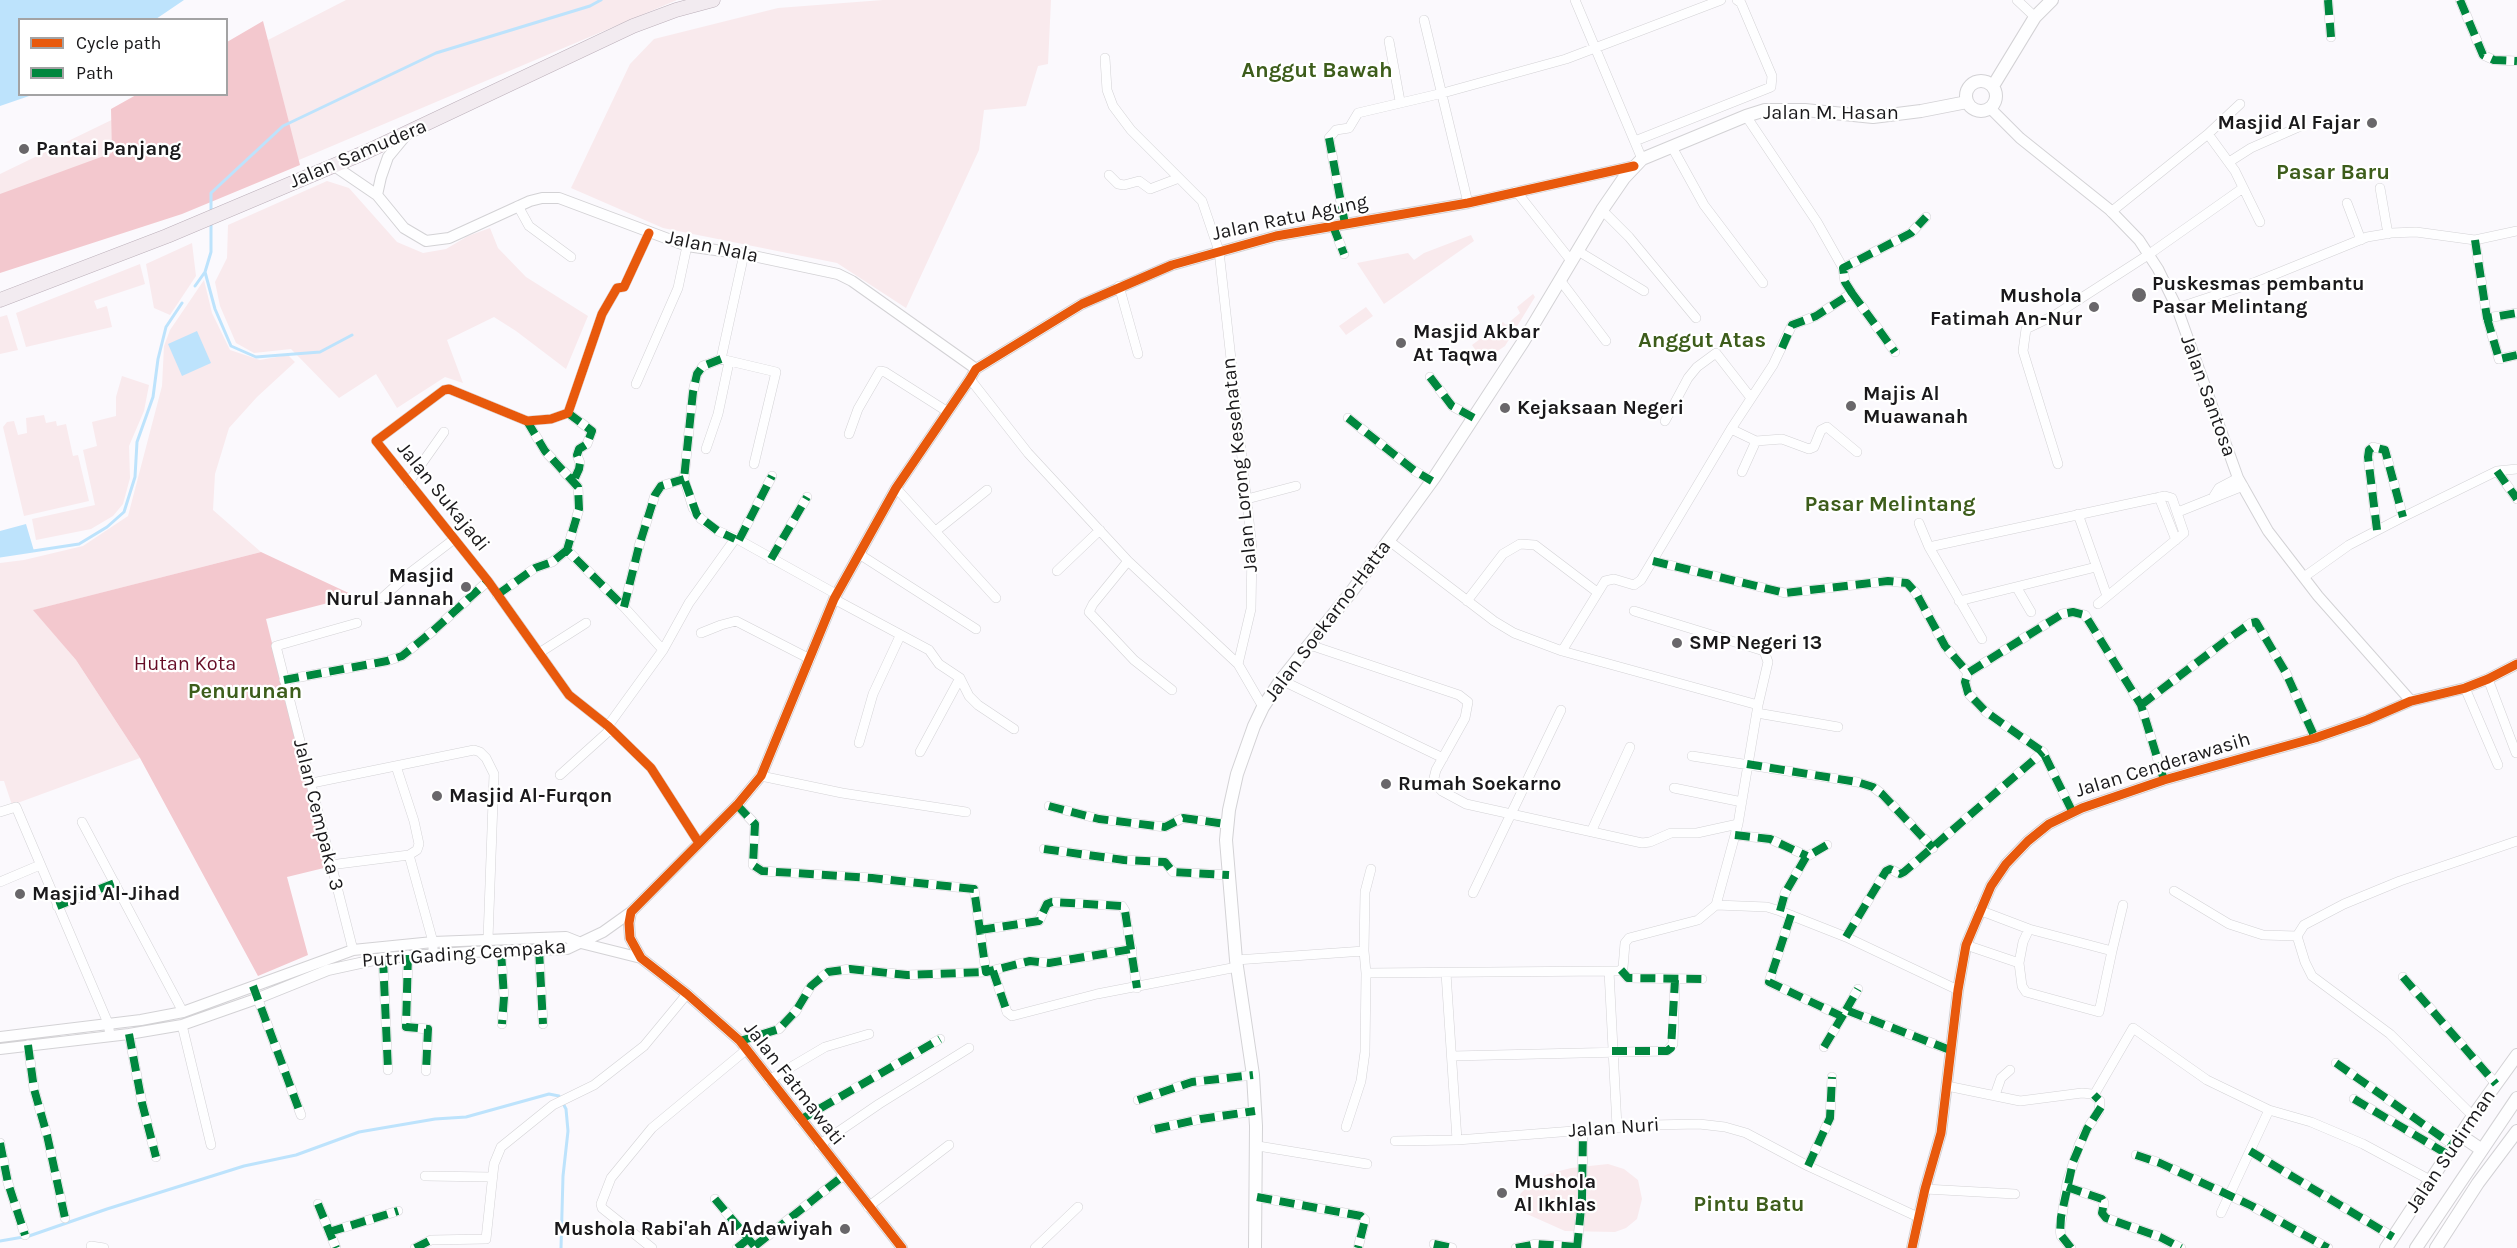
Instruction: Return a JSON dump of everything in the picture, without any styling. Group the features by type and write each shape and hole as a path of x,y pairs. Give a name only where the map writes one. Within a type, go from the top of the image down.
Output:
{"main road":[{"name":"Jalan Samudera","path":"0,300 190,226 407,134 607,38 676,10 713,0"},
{"path":"1993,86 1980,80 1973,83 1968,88 1968,102 1977,110 1990,108 1996,98 1993,86 2035,17 2052,0"},
{"name":"Jalan M. Hasan","path":"1638,162 1765,110 1784,109 1873,117 1968,102"},
{"name":"Jalan Soekarno-Hatta","path":"1255,1248 1258,1146 1253,1075 1237,963 1226,824 1238,774 1254,726 1263,707 1281,680 1310,645 1432,481 1474,418 1602,210 1638,162"},
{"name":"Jalan Sudirman","path":"2386,1248 2453,1144 2517,1055"},
{"name":"Jalan Sudirman","path":"2416,1248 2517,1098"},
{"name":"Jalan Sudirman","path":"2436,1248 2478,1183 2517,1131"},
{"path":"2453,1144 2482,1149"}],"street":[{"path":"1575,0 1635,141 1638,162"},
{"path":"1345,224 1329,135 1336,130 1349,128 1358,113 1400,101 1443,93 1596,49 1680,14 1721,0"},
{"path":"1635,141 1771,87 1772,76 1741,3 1737,0"},
{"path":"2017,0 2035,17"},
{"path":"2328,0 2331,37"},
{"path":"2460,0 2483,55 2494,60 2517,61"},
{"path":"1424,20 1468,203"},
{"path":"1389,41 1400,101"},
{"name":"Jalan Lorong Kesehatan","path":"1105,58 1107,90 1113,106 1131,130 1202,201 1219,250 1252,548 1251,609 1238,664"},
{"path":"2112,212 2208,134 2240,104"},
{"name":"Jalan Santosa","path":"1990,108 2020,138 2112,212 2139,240 2158,269 2177,308 2240,482 2268,531 2350,633 2397,682 2411,701"},
{"path":"1746,116 1808,208 1844,268 1845,282 1895,352"},
{"path":"2229,162 2252,148 2301,126"},
{"path":"377,195 388,158 407,134"},
{"path":"2208,134 2229,162 2260,222"},
{"path":"1672,147 1704,205 1763,283"},
{"name":"Jalan Ratu Agung","path":"973,374 1059,317 1119,286 1219,250 1276,236 1468,203 1638,162"},
{"name":"Jalan Nala","path":"333,165 377,195 404,228 420,239 432,242 449,238 542,198 559,198 576,202 649,233 687,246 744,254 825,270 845,277 973,374"},
{"path":"1108,176 1118,184 1139,181 1150,189 1179,178"},
{"path":"2058,464 2023,351 2026,329 2055,315 2148,255 2243,188"},
{"path":"2380,188 2388,234"},
{"path":"1516,192 1575,256 1644,291"},
{"path":"2347,203 2361,240"},
{"path":"518,207 529,226 571,257"},
{"path":"1602,210 1629,237 1696,318"},
{"path":"1844,268 1911,233 1926,217"},
{"path":"1333,226 1344,254"},
{"path":"2177,308 2256,282 2361,240 2388,234 2416,232 2475,240 2517,231"},
{"path":"568,413 603,314 617,288 624,287 649,233"},
{"path":"2475,240 2487,318 2499,359 2517,355"},
{"path":"636,384 678,288 687,246"},
{"path":"706,449 718,414 744,254"},
{"path":"1560,280 1606,341"},
{"path":"1119,286 1137,354"},
{"path":"1562,651 1597,592 1608,579 1636,585 1653,561 1731,429 1773,365 1792,325 1816,316 1852,293"},
{"path":"2487,318 2517,314"},
{"path":"1665,421 1688,378 1697,367 1716,353 1750,398"},
{"path":"754,464 776,372 725,361 704,366 697,374 693,392 684,479 697,515 707,524 737,539 900,636 929,650 939,664 960,678 969,696 978,705 1014,729"},
{"path":"849,434 858,410 880,372 885,372 948,412"},
{"path":"973,374 1028,453 1128,561 1238,664 1263,707"},
{"name":"Putri Gading Cempaka","path":"0,1037 183,1012 352,950 567,949 608,928 631,912 737,805 761,776 835,596 896,488 973,374"},
{"path":"1430,377 1452,406 1474,418"},
{"name":"Jalan Sukajadi","path":"527,421 454,389 444,390 376,441 488,581 569,696 609,728 651,768 699,843"},
{"path":"497,595 535,568 552,562 567,550 579,509 580,493 574,480 545,452 527,421 551,419 568,413"},
{"path":"568,413 592,431 586,444 579,449 577,455 580,463 574,480"},
{"path":"1348,418 1415,471 1432,481"},
{"path":"1731,429 1756,441 1788,440 1809,449 1814,447 1821,430 1827,428 1857,453"},
{"path":"408,483 444,432"},
{"path":"1742,472 1756,441"},
{"path":"2377,530 2368,457 2369,450 2373,447 2385,450 2403,517"},
{"path":"2304,577 2349,545 2377,530 2497,471 2517,469"},
{"path":"2497,471 2517,499"},
{"path":"560,774 609,728 663,650 689,603 737,539 772,476"},
{"path":"624,608 639,546 655,495 661,486 684,479"},
{"path":"2178,512 2214,496 2219,488 2240,482"},
{"path":"1247,499 1296,486"},
{"path":"896,488 937,530 996,598"},
{"path":"937,530 987,490"},
{"path":"771,559 807,497"},
{"path":"2159,497 2176,540"},
{"path":"1929,547 2159,497 2172,498 2185,530 2098,604"},
{"path":"2078,514 2107,596"},
{"path":"1919,523 1929,547 1982,639"},
{"path":"1057,571 1100,530"},
{"path":"382,598 453,540"},
{"path":"1388,540 1494,621 1515,633 1562,651 1758,709 1838,727"},
{"path":"1467,601 1503,554 1520,543 1535,545 1597,592"},
{"path":"567,550 663,650"},
{"path":"859,554 976,629"},
{"path":"1128,561 1089,612 1119,646 1172,690"},
{"path":"1653,561 1785,593 1873,582 1896,581 1911,585 1966,678 1968,693 1991,716 2043,752 2077,809"},
{"path":"1959,601 2096,567"},
{"path":"284,680 387,661 402,656 488,581"},
{"path":"2017,588 2031,612"},
{"path":"1634,611 1764,651 1768,662 1747,764 1738,824 1716,905 1698,920 1629,938 1625,943 1621,970 1628,978 1701,979"},
{"path":"1966,678 2062,614 2073,612 2085,615 2141,705 2164,780"},
{"path":"701,633 736,621 810,659"},
{"path":"2141,705 2228,639 2256,622 2286,673 2315,738"},
{"name":"Jalan Cempaka 3","path":"352,950 277,644 357,623"},
{"path":"538,653 586,623"},
{"path":"859,743 873,694 900,636"},
{"path":"1310,645 1464,698 1469,705 1467,712 1434,778 1442,791 1466,804 1632,842 1650,842 1671,833 1697,832 1738,824"},
{"name":"Jalan Cenderawasih","path":"1912,1248 1925,1189 1941,1133 1950,1050 1966,945 1979,910 2006,864 2049,824 2077,809 2164,780 2315,738 2367,720 2411,701 2465,688 2517,664"},
{"path":"920,752 960,678"},
{"path":"2488,679 2516,753"},
{"path":"1281,680 1443,758"},
{"path":"2465,688 2498,765"},
{"path":"1473,893 1561,710"},
{"path":"1591,832 1630,747"},
{"path":"312,783 474,750 480,752 486,758 494,774 488,939"},
{"path":"1846,937 1888,869 1901,874 2043,752"},
{"path":"1692,756 1857,782 1873,787 1933,848"},
{"path":"330,864 409,855 417,850 419,844 414,821 396,766"},
{"path":"761,776 842,793 966,812"},
{"path":"1674,788 1742,802"},
{"path":"737,805 755,824 753,865 758,869 974,889 989,971 1006,1012 1012,1016 1097,994 1137,988 1237,963 1364,951"},
{"path":"1050,806 1099,819 1165,827 1183,818 1226,824"},
{"path":"0,812 16,807 108,1023 110,1035"},
{"path":"82,822 183,1012"},
{"path":"1735,835 1770,839 1807,856"},
{"path":"2473,1116 2390,1034 2312,976 2297,936 2304,925 2352,901 2400,881 2517,841"},
{"path":"1780,910 1788,886 1807,856 1827,845"},
{"path":"1044,849 1125,860 1166,862 1173,872 1229,875"},
{"path":"409,855 433,948"},
{"path":"0,882 40,865"},
{"path":"1346,1127 1361,1081 1365,1052 1365,892 1371,869"},
{"path":"57,906 115,883"},
{"path":"2174,891 2229,924 2263,935 2297,936"},
{"path":"981,930 1039,921 1047,904 1052,902 1120,905 1125,911 1137,988"},
{"path":"1716,905 1767,907 1780,910 1846,937 1958,990"},
{"path":"2029,929 2023,942 2019,963 2025,991 2099,1012 2123,905"},
{"path":"1979,910 2029,929 2112,951"},
{"path":"631,912 628,923 630,938 641,958"},
{"path":"1791,915 1768,981 1775,987 1950,1050"},
{"name":"Putri Gading Cempaka","path":"0,1049 129,1034 182,1025 328,970 488,939 566,937 641,958"},
{"path":"1966,945 2019,963"},
{"path":"539,949 543,1024"},
{"path":"652,1248 602,1208 601,1203 606,1188 620,1166 652,1128 743,1046 779,1029 796,1011 811,986 828,972 850,969 907,975 989,971 1030,961 1049,963 1132,949"},
{"path":"501,951 504,997 502,1024"},
{"path":"408,955 406,1027 428,1029 426,1071"},
{"path":"382,958 388,1070"},
{"name":"Jalan Fatmawati","path":"641,958 687,994 743,1046 843,1176 902,1248"},
{"path":"1366,973 1621,970"},
{"path":"1609,971 1617,1127"},
{"path":"1446,973 1452,1056 1452,1094 1457,1140"},
{"path":"2403,977 2496,1084"},
{"path":"1452,1056 1666,1051 1671,1048 1675,980"},
{"path":"253,986 301,1115"},
{"path":"1824,1047 1858,989"},
{"path":"415,1248 432,1244 484,1243 492,1177 496,1156 501,1147 553,1105 607,1077 644,1046 687,994"},
{"path":"182,1025 211,1144"},
{"path":"2094,1095 2133,1028 2207,1080 2269,1110 2311,1122 2363,1144 2430,1179"},
{"path":"129,1034 142,1103 156,1157"},
{"path":"769,1080 825,1047 869,1034"},
{"path":"800,1120 940,1040"},
{"path":"28,1045 34,1089 47,1135 65,1218"},
{"path":"819,1145 879,1104 969,1048"},
{"path":"2336,1063 2453,1144"},
{"path":"1995,1095 2001,1078 2010,1070"},
{"path":"1138,1100 1192,1082 1253,1075"},
{"path":"1808,1166 1830,1118 1832,1077"},
{"path":"1947,1086 2020,1101 2082,1093 2094,1095 2100,1101 2101,1107 2079,1145 2067,1187 2060,1232 2071,1248"},
{"path":"2354,1099 2453,1144"},
{"path":"2221,1213 2269,1110"},
{"path":"1155,1130 1201,1119 1255,1112"},
{"name":"Jalan Nuri","path":"1395,1141 1457,1140 1617,1127 1699,1124 1725,1127 1746,1133 1808,1166 1918,1217"},
{"path":"1516,1248 1537,1244 1577,1247 1582,1199 1583,1131"},
{"path":"0,1143 8,1183 24,1235"},
{"path":"868,1207 949,1145"},
{"path":"1258,1146 1367,1164"},
{"path":"2250,1151 2393,1237"},
{"path":"2136,1155 2160,1163 2230,1196 2328,1248"},
{"path":"425,1176 492,1177"},
{"path":"737,1248 753,1245 843,1176"},
{"path":"2067,1187 2102,1199 2104,1203 2102,1212 2106,1218 2160,1237 2181,1248"},
{"path":"1925,1189 2014,1194"},
{"path":"1257,1197 1361,1216 1365,1220 1359,1248"},
{"path":"715,1199 753,1245"},
{"path":"318,1204 336,1248"},
{"path":"1035,1248 1078,1207"},
{"path":"329,1232 398,1211"},
{"path":"1434,1244 1452,1248"},
{"path":"91,1246 104,1248"}],"shaded area":[{"path":"346,0 677,0 143,226 0,270 0,174 126,113 215,96 228,96 228,60"},
{"path":"883,0 1051,0 1048,64 1038,66 1026,106 984,110 979,150 906,308 837,263 663,228 571,188 630,64 654,39 778,8"},
{"path":"327,181 349,188 397,242 423,253 446,249 468,236 490,228 498,248 526,277 588,316 566,369 494,317 447,340 463,383 445,377 397,408 376,374 339,398 291,349 254,353 236,343 220,306 215,282 227,258 228,225"},
{"path":"1471,235 1474,241 1384,304 1357,263 1408,253 1414,260 1424,253"},
{"path":"192,243 196,276 170,315 154,308 146,264"},
{"path":"140,264 145,284 94,301 97,309 107,306 112,327 26,347 16,313"},
{"path":"204,280 212,313 230,350 260,360 288,355 295,362 257,397 229,428 215,474 213,510 261,552 34,610 76,660 140,758 12,805 4,781 0,781 0,563 24,560 83,546 128,516 162,386 164,346 170,330"},
{"path":"1533,294 1535,297 1505,346 1483,361 1472,345 1503,322 1506,325 1520,313 1517,307"},
{"path":"1366,307 1373,316 1346,335 1339,326"},
{"path":"7,315 18,350 0,354 0,317"},
{"path":"122,376 149,385 144,411 129,446 130,478 123,504 113,516 91,529 36,540 32,519 95,505 83,450 97,446 92,422 116,416 116,397"},
{"path":"44,415 46,423 56,421 57,426 66,424 73,456 78,455 89,501 24,516 3,427 7,422 14,421 18,435 27,433 26,418"},
{"path":"1608,1164 1624,1169 1638,1180 1642,1199 1637,1219 1626,1228 1615,1232 1565,1231 1518,1210 1516,1203 1521,1193 1534,1181 1548,1174 1571,1168"}],"green space":[{"path":"263,21 300,165 182,214 0,273 0,194 112,153 111,109 134,96 228,96 228,41"},
{"name":"Hutan Kota","path":"261,552 355,596 266,619 328,867 287,877 308,955 258,976 140,758 76,660 33,610"}],"water":[{"path":"0,0 184,0 157,18 18,18 18,96 29,96 0,106"},
{"path":"197,331 211,363 182,376 168,344"},
{"path":"26,524 34,551 0,556 0,531"}],"waterway":[{"path":"211,214 211,193 283,126 436,53 590,6 601,0"},
{"path":"195,286 205,272 211,252 211,221"},
{"path":"205,272 215,309 231,346 256,357 320,352 352,335"},
{"path":"0,556 79,544 107,527 124,512 135,477 137,442 153,397 158,359 166,327 182,303"},
{"path":"0,1241 29,1236 244,1166 296,1155 359,1132 435,1119 466,1117 549,1094 559,1096 566,1109 568,1131 563,1176 561,1248"}],"marked path":[{"path":"2328,0 2331,37"},
{"path":"2460,0 2483,55 2494,60 2517,61"},
{"path":"1329,138 1345,224"},
{"path":"1782,348 1792,325 1816,316 1852,293 1845,282 1843,268 1911,233 1926,217"},
{"path":"1333,226 1344,254"},
{"path":"2475,240 2487,318 2517,313"},
{"path":"1852,293 1895,352"},
{"path":"2487,318 2499,359 2517,355"},
{"path":"721,359 703,366 697,374 684,479 697,515 718,531 735,539"},
{"path":"1430,377 1452,406 1474,418"},
{"path":"568,413 592,431 587,444 579,449 577,455 580,463 574,480"},
{"path":"1348,418 1415,471 1432,481"},
{"path":"527,421 545,451 578,487 579,509 567,550 624,607"},
{"path":"2377,530 2368,457 2369,450 2373,447 2385,450 2403,517"},
{"path":"2497,471 2517,499"},
{"path":"739,540 772,476"},
{"path":"624,607 639,546 655,495 661,486 684,479"},
{"path":"771,559 807,497"},
{"path":"497,595 535,568 552,562 567,550"},
{"path":"1653,561 1785,593 1888,581 1907,583 1916,593 1945,646 1968,673"},
{"path":"284,680 387,661 402,656 488,581"},
{"path":"2072,811 2043,752 1986,712 1968,693 1965,682 1968,673 2062,614 2073,612 2085,615 2141,705 2164,780"},
{"path":"2141,705 2228,639 2256,622 2286,673 2315,738"},
{"path":"1846,937 1886,871 1890,869 1900,874 1904,872 2043,752"},
{"path":"1747,764 1857,782 1873,787 1933,848"},
{"path":"737,805 755,824 753,865 762,871 872,878 974,889 986,972 1030,961 1049,963 1132,949"},
{"path":"1049,806 1099,819 1165,827 1183,818 1226,824"},
{"path":"1735,835 1770,839 1807,856"},
{"path":"1780,911 1785,893 1806,857 1827,845"},
{"path":"1044,849 1124,860 1165,862 1173,872 1229,875"},
{"path":"57,906 115,883"},
{"path":"980,930 1039,921 1047,904 1052,902 1122,906 1125,911 1137,988"},
{"path":"1791,915 1769,982 1841,1016"},
{"path":"539,949 543,1024"},
{"path":"501,951 504,997 502,1024"},
{"path":"408,955 406,1027 428,1029 426,1071"},
{"path":"383,958 388,1070"},
{"path":"740,1041 779,1029 796,1011 811,986 828,972 850,969 907,975 986,972"},
{"path":"1621,970 1628,978 1702,979"},
{"path":"993,971 1007,1012"},
{"path":"2403,977 2496,1084"},
{"path":"1612,1051 1667,1051 1671,1048 1675,980"},
{"path":"253,986 301,1115"},
{"path":"1846,1010 1858,989"},
{"path":"1824,1047 1846,1010 1950,1050"},
{"path":"129,1034 142,1103 156,1157"},
{"path":"800,1120 940,1039"},
{"path":"28,1045 34,1089 47,1135 65,1218"},
{"path":"2336,1063 2453,1145"},
{"path":"1138,1100 1192,1082 1253,1075"},
{"path":"1808,1166 1830,1118 1832,1077"},
{"path":"2071,1248 2060,1234 2061,1217 2073,1162 2087,1129 2101,1107 2100,1101 2094,1095"},
{"path":"2354,1099 2447,1154"},
{"path":"1155,1129 1255,1111"},
{"path":"1577,1248 1582,1199 1583,1131"},
{"path":"0,1143 8,1183 25,1235"},
{"path":"2250,1151 2393,1237"},
{"path":"2136,1155 2160,1163 2252,1206 2328,1248"},
{"path":"755,1246 843,1176"},
{"path":"2067,1187 2102,1199 2104,1203 2102,1213 2106,1218 2160,1237 2181,1248"},
{"path":"1257,1197 1361,1216 1365,1220 1358,1248"},
{"path":"715,1199 756,1248"},
{"path":"318,1204 336,1248"},
{"path":"329,1232 398,1211"},
{"path":"737,1248 748,1239"},
{"path":"415,1248 431,1240"},
{"path":"1434,1244 1452,1248"},
{"path":"1516,1248 1537,1244 1577,1247"}],"cycle path":[{"path":"902,1248 740,1041 687,994 641,958 630,938 629,923 631,912 737,805 761,776 834,599 896,488 976,369 1082,304 1172,265 1276,236 1468,203 1634,166"},
{"path":"649,233 624,287 617,288 602,314 568,413 551,419 527,421 449,389 444,390 376,441 488,581 569,695 608,726 651,768 699,843"},
{"path":"1912,1248 1925,1189 1941,1133 1958,990 1966,945 1991,886 2006,864 2028,841 2049,824 2082,808 2164,780 2315,738 2367,720 2411,701 2465,688 2517,664"}],"place":[{"name":"Masjid Al Fajar","path":"2372,123"},
{"name":"Pantai Panjang","path":"24,149"},
{"name":"Puskesmas pembantu Pasar Melintang","path":"2139,295"},
{"name":"Mushola Fatimah An-Nur","path":"2094,307"},
{"name":"Masjid Akbar At Taqwa","path":"1401,343"},
{"name":"Majis Al Muawanah","path":"1851,406"},
{"name":"Kejaksaan Negeri","path":"1505,408"},
{"name":"Masjid Nurul Jannah","path":"466,587"},
{"name":"SMP Negeri 13","path":"1677,643"},
{"name":"Rumah Soekarno","path":"1386,784"},
{"name":"Masjid Al-Furqon","path":"437,796"},
{"name":"Masjid Al-Jihad","path":"20,894"},
{"name":"Mushola Al Ikhlas","path":"1502,1193"},
{"name":"Mushola Rabi'ah Al Adawiyah","path":"845,1229"}],"district":[{"name":"Anggut Bawah","path":"1317,71"},
{"name":"Pasar Baru","path":"2333,173"},
{"name":"Anggut Atas","path":"1702,341"},
{"name":"Pasar Melintang","path":"1890,505"},
{"name":"Penurunan","path":"245,692"},
{"name":"Pintu Batu","path":"1749,1205"}]}
